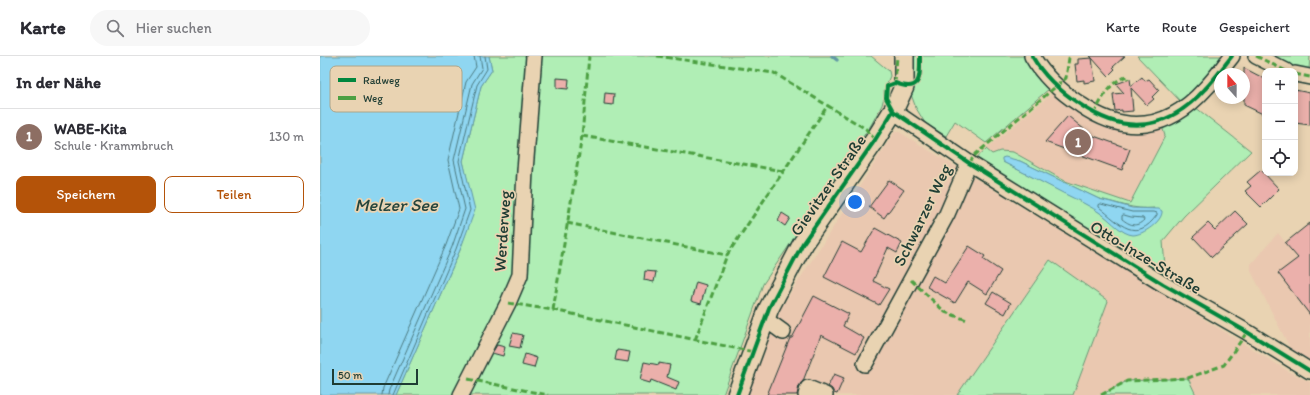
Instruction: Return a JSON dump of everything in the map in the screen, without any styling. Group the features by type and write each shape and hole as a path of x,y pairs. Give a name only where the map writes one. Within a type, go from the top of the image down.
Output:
{"main road":[{"name":"Gievitzer Straße","path":"737,395 769,308 803,243 876,140 893,111 904,87 904,56"}],"street":[{"name":"Werderweg","path":"461,395 508,303 520,275 525,171 534,56"},
{"path":"1032,56 1044,75 1055,86 1094,114 1124,124 1137,125 1160,121 1180,112 1205,90 1232,56"},
{"path":"1256,56 1280,68"},
{"path":"1298,75 1310,77"},
{"name":"Schwarzer Weg","path":"865,364 947,214 969,163 893,111"},
{"name":"Otto-Inze-Straße","path":"969,163 1163,284 1247,332 1310,371"},
{"path":"765,320 783,332"},
{"path":"806,395 808,388 825,395"}],"shaded area":[{"path":"1054,92 1068,102 1162,126 1165,136 1130,203 1065,181 1013,152 1000,151 992,154 986,149"},
{"path":"896,130 1288,371 1310,382 1310,395 748,395 781,308"},
{"path":"1278,233 1310,275 1310,364 1293,354 1251,271 1251,264"}],"green space":[{"path":"489,56 871,56 889,71 890,76 884,90 882,105 871,125 763,284 723,395 396,395 460,250 474,210 463,161 481,86 492,70"},
{"path":"910,56 918,56 918,77 910,85"},
{"path":"922,56 1026,56 1050,88 986,143 955,121 946,136 925,123 916,108 909,89 918,84 922,76"},
{"path":"1137,56 1225,56 1201,86 1182,103"},
{"path":"1267,56 1310,56 1309,71 1288,66"},
{"path":"1195,107 1251,151 1184,216 1163,241 1166,281 973,161 986,149 992,154 1000,151 1013,152 1065,181 1130,203 1165,136 1162,126","holes":["1020,161 1099,199 1132,207 1154,208 1125,232 1094,208 1003,162"]},
{"path":"1050,260 1108,301 1073,395 957,395"},
{"path":"1188,378 1196,395 1101,395 1127,381"}],"water":[{"name":"Melzer See","path":"320,56 489,56 492,70 481,86 463,161 475,210 460,250 396,395 320,395"},
{"path":"1005,157 1020,161 1099,199 1132,208 1159,209 1162,211 1161,215 1152,227 1142,233 1133,235 1129,234 1121,230 1089,206 1003,162 1002,158"}],"building":[{"path":"1090,56 1125,56 1113,67 1115,69 1108,76"},
{"path":"1092,58 1095,81 1084,83 1084,80 1077,81 1075,64 1078,64 1078,59"},
{"path":"1250,71 1262,77 1262,114 1244,105 1250,104"},
{"path":"1142,77 1145,81 1149,79 1159,90 1152,97 1154,99 1147,105 1131,88 1133,111 1115,111 1113,94 1124,93 1116,84 1130,79 1131,86"},
{"path":"557,78 569,79 568,89 557,88"},
{"path":"1298,91 1310,93 1310,125 1298,123"},
{"path":"605,93 614,94 613,105 604,104"},
{"path":"1068,116 1091,135 1130,149 1122,170 1045,142"},
{"path":"1261,170 1262,176 1267,176 1279,189 1261,207 1245,191 1251,186 1247,182"},
{"path":"889,180 904,190 884,218 869,207"},
{"path":"1235,211 1248,224 1212,257 1193,237 1208,223 1215,230"},
{"path":"782,213 790,218 785,226 778,221"},
{"path":"1310,223 1310,315 1278,273 1298,258 1285,243"},
{"path":"875,228 902,243 897,253 888,248 873,281 889,289 879,305 824,277 842,242 861,252"},
{"path":"969,246 985,256 983,259 1001,271 987,294 968,282 955,303 927,287 933,276 945,283"},
{"path":"645,271 656,272 654,282 644,280"},
{"path":"696,282 706,285 701,304 691,301"},
{"path":"993,292 1011,303 1005,314 986,303"},
{"path":"814,296 849,314 843,326 864,338 856,353 821,335 803,381 799,386 797,395 767,395 790,338 792,338"},
{"path":"513,333 523,335 520,348 509,346"},
{"path":"497,345 505,347 503,356 492,353"},
{"path":"617,350 630,352 628,362 615,360"},
{"path":"525,354 537,358 534,368 522,365"},
{"path":"644,362 659,365 659,363 670,365 667,377 679,382 676,390 651,380 650,383 640,380"},
{"path":"834,374 844,378 837,394 834,393 828,386"}],"waterway":[{"path":"832,56 837,60"}],"marked path":[{"path":"553,310 582,136 589,56"},
{"path":"657,56 774,73 866,129 875,140"},
{"path":"895,83 897,56"},
{"path":"969,163 976,154 1066,78 1069,58 1071,56"},
{"path":"1256,56 1280,68"},
{"path":"1298,75 1310,77"},
{"path":"1094,114 1103,97 1115,82 1127,76 1128,80"},
{"path":"695,340 727,255 828,105"},
{"path":"582,136 783,171"},
{"path":"567,223 727,255"},
{"path":"911,280 945,312 967,320"},
{"path":"508,303 553,310 754,352"},
{"path":"1101,395 1127,381 1188,378 1224,365 1247,332"},
{"path":"468,379 548,395"}],"cycle path":[{"path":"893,111 886,98 887,86 895,83 904,86 915,84 918,81 919,76 920,56"},
{"path":"1032,56 1042,71 1060,89 1081,105 1098,115 1114,121 1130,124 1146,124 1161,120 1176,113 1191,103 1205,89 1232,56"},
{"path":"893,111 969,163 1163,284 1247,332 1310,371"},
{"path":"737,395 769,308 803,243 875,140 893,111"}],"place":[{"name":"WABE-Kita","path":"1078,142"}]}
